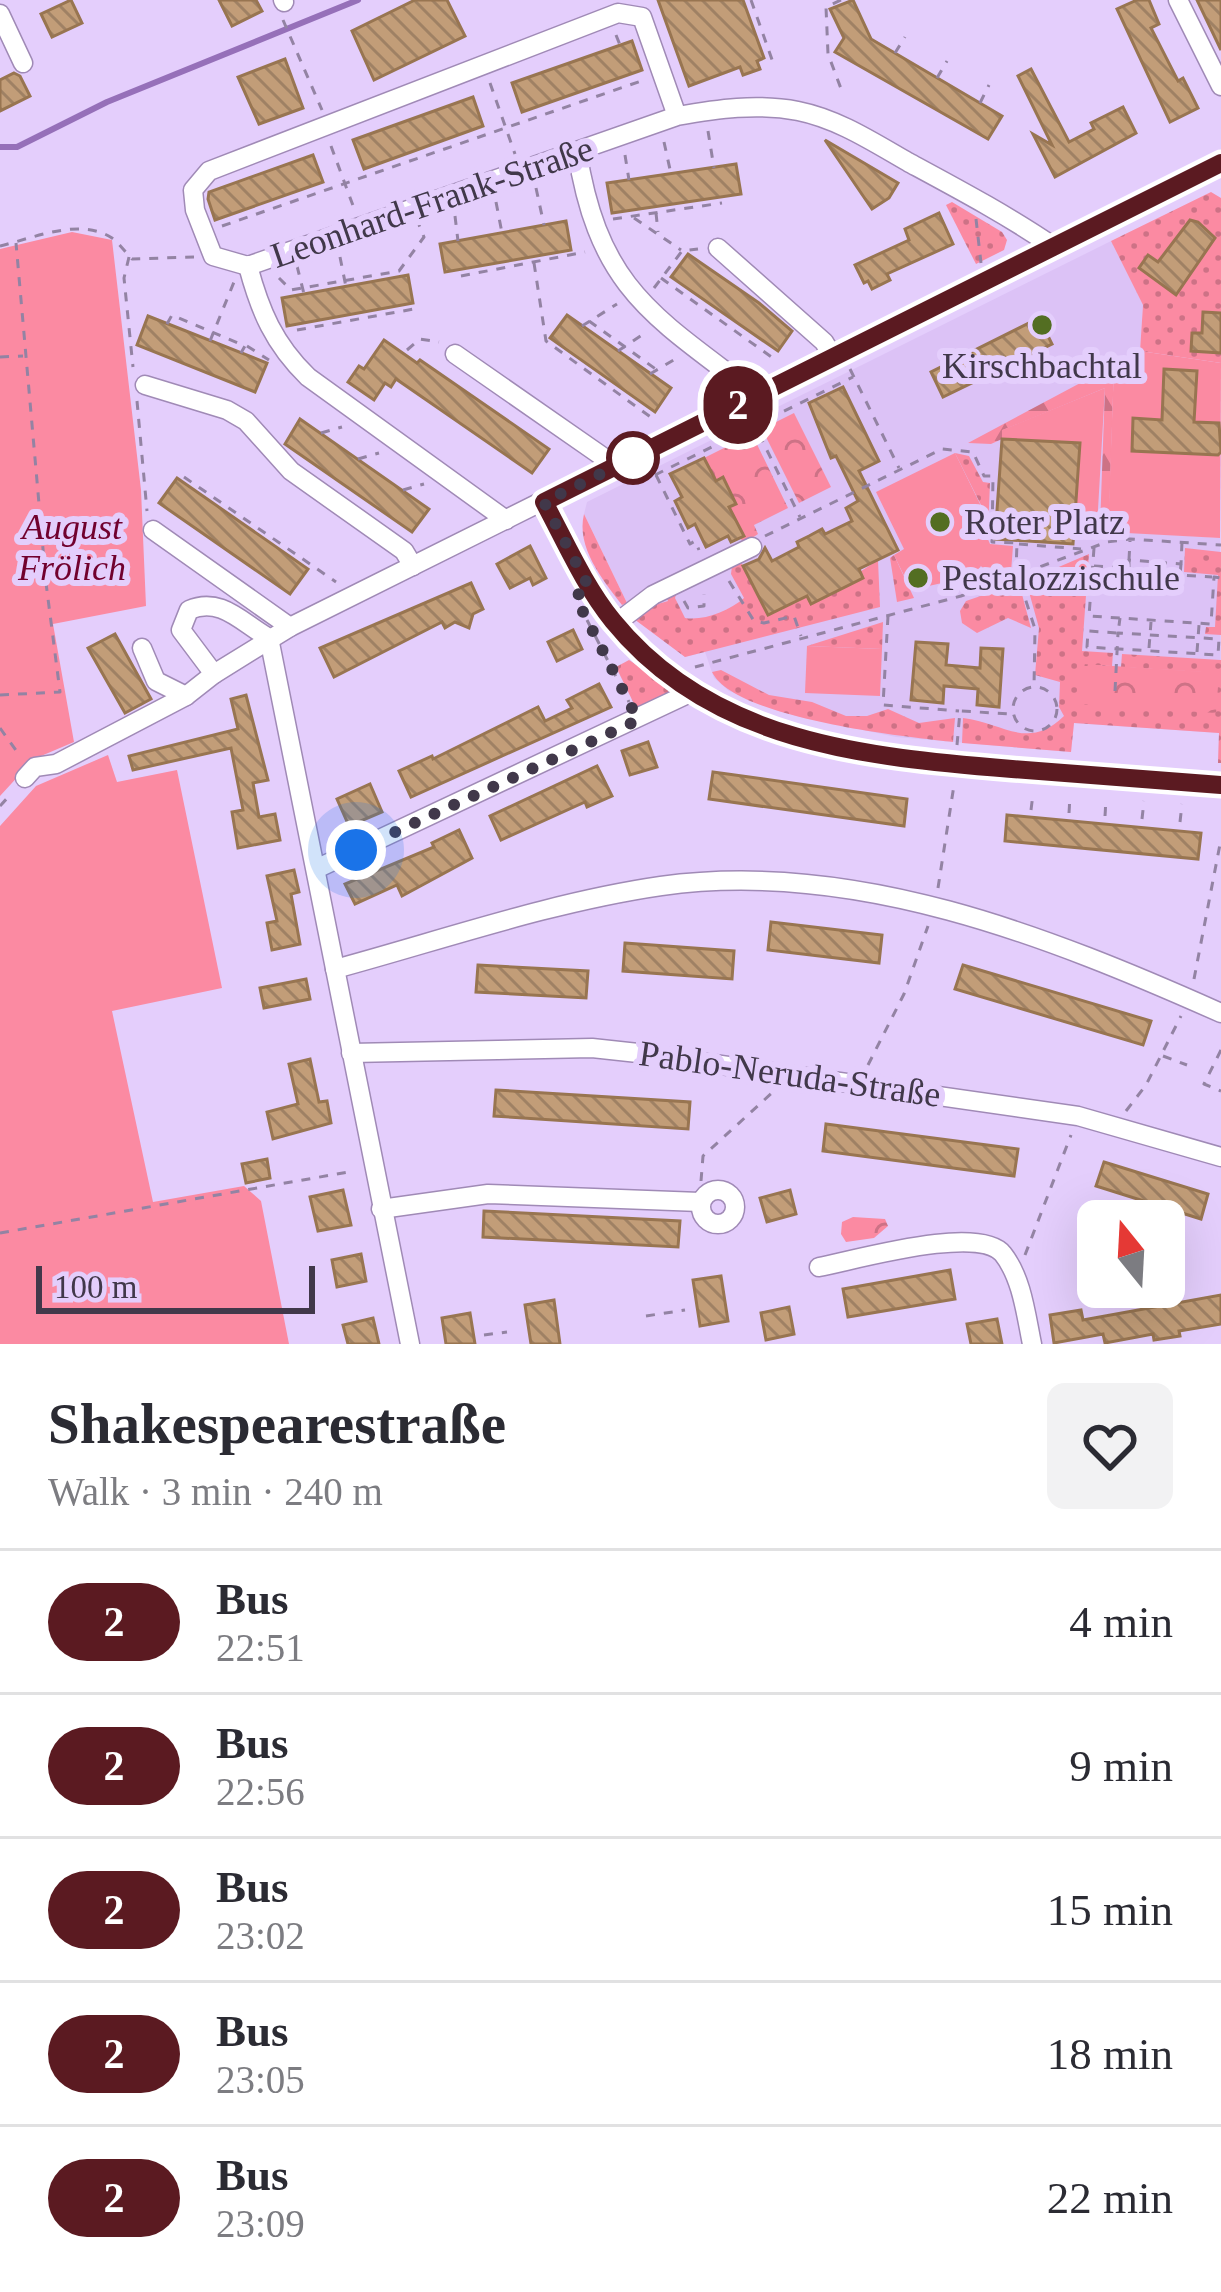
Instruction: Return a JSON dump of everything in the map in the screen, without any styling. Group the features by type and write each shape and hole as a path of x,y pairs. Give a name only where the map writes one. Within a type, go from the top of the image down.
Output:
{"street":[{"path":"1178,0 1221,86"},
{"path":"213,256 195,210 193,190 209,171 322,116 612,6 642,17 662,74 668,119"},
{"path":"0,14 22,63"},
{"name":"Leonhard-Frank-Straße","path":"213,256 245,265 668,119 748,107 818,117 853,131 981,200 1054,247"},
{"path":"577,151 593,221 622,280 661,322 758,394"},
{"path":"30,772 56,764 186,696 290,627 1221,164"},
{"path":"718,248 837,355"},
{"path":"245,265 271,335 308,377 506,520"},
{"path":"455,354 616,466"},
{"path":"145,385 227,410 246,421 291,471 404,551 412,566"},
{"path":"544,502 590,589 615,624 694,691 795,739 858,753 1221,785"},
{"path":"152,530 290,627"},
{"path":"615,624 710,558 752,547"},
{"path":"214,674 184,640 181,630 189,610 207,604 218,605 269,638 410,1344"},
{"path":"142,648 156,681 186,696"},
{"path":"316,869 694,691"},
{"path":"335,969 665,885 820,883 936,900 1221,1013"},
{"name":"Pablo-Neruda-Straße","path":"351,1053 592,1048 1078,1116 1221,1156"},
{"path":"381,1209 488,1194 700,1202"},
{"path":"819,1267 957,1241 994,1246 1005,1256 1021,1292 1032,1344"}],"path":[{"path":"751,0 776,68"},
{"path":"841,0 826,7 828,54 842,94"},
{"path":"282,4 358,218"},
{"path":"895,53 905,37"},
{"path":"938,78 947,61"},
{"path":"203,233 662,74"},
{"path":"980,103 989,85"},
{"path":"494,92 517,161"},
{"path":"668,119 670,174"},
{"path":"707,131 714,168"},
{"path":"623,135 628,180"},
{"path":"535,180 544,225"},
{"path":"494,194 502,233"},
{"path":"981,200 975,213 982,283"},
{"path":"593,221 722,203"},
{"path":"454,208 458,241"},
{"path":"656,213 658,234"},
{"path":"632,217 682,251 718,248"},
{"path":"273,272 291,290 303,291 399,271 424,236 418,221"},
{"path":"0,246 73,229 109,236 132,259 213,256"},
{"path":"0,695 60,692 16,243"},
{"path":"461,276 605,248"},
{"path":"338,249 345,284"},
{"path":"582,326 638,298 682,251"},
{"path":"534,263 546,341 676,436"},
{"path":"297,264 303,291"},
{"path":"210,341 245,265"},
{"path":"661,278 797,375"},
{"path":"271,335 414,310"},
{"path":"167,324 172,315 245,346 242,353"},
{"path":"589,321 657,370"},
{"path":"618,351 661,322"},
{"path":"407,350 428,337 455,354"},
{"path":"650,374 694,347"},
{"path":"837,355 854,376 899,470"},
{"path":"0,357 25,356"},
{"path":"656,475 854,376"},
{"path":"757,430 801,518"},
{"path":"752,547 942,449 973,452 984,476 993,476 992,542 1085,549"},
{"path":"644,452 690,544 695,541 710,558 754,621 794,616 801,638"},
{"path":"184,477 354,595"},
{"path":"1092,566 1129,568 1130,539"},
{"path":"670,674 1019,577 1094,546 1130,539 1221,544"},
{"path":"1094,546 1089,616 1211,624 1218,578 1180,575 1182,542"},
{"path":"1017,543 1019,577 1035,629 1034,687"},
{"path":"1129,560 1181,564"},
{"path":"888,614 884,705 1013,714 1028,730 1042,731 1053,723 1058,710 1053,696 1034,687 1020,693 1013,714"},
{"path":"585,616 638,720"},
{"path":"1114,691 1120,618"},
{"path":"1149,651 1151,620"},
{"path":"1197,654 1199,623"},
{"path":"1088,631 1150,635 1219,639 1218,656 1087,647 1088,631"},
{"path":"958,739 960,711"},
{"path":"0,728 30,772"},
{"path":"859,1083 904,994 936,900 954,786"},
{"path":"1031,810 1033,794"},
{"path":"1069,813 1070,796"},
{"path":"1105,816 1106,799"},
{"path":"1142,819 1144,801"},
{"path":"1180,822 1181,804"},
{"path":"1196,971 1221,839"},
{"path":"1130,1107 1180,1016"},
{"path":"1221,1050 1204,1084 1221,1091"},
{"path":"1161,1055 1186,1065"},
{"path":"700,1202 703,1156 793,1073"},
{"path":"1025,1255 1071,1135"},
{"path":"0,1232 373,1168"},
{"path":"1022,1240 1031,1232"},
{"path":"646,1316 685,1310"},
{"path":"484,1335 507,1332"}],"shaded area":[{"name":"Pestalozzischule","path":"1111,241 1143,305 1140,351 1114,366 1108,531 1220,538 1221,763 1219,733 1074,723 1071,752 896,737 796,716 729,691 714,678 705,652 685,657 655,634 627,603 584,514 587,502"}],"green space":[{"path":"1211,192 1221,198 1221,363 1140,351 1143,305 1111,241"},
{"path":"952,202 1002,232 1007,240 1004,250 976,264 946,205"},
{"name":"August Frölich","path":"72,232 112,240 141,490 146,606 53,624 74,742 34,759 0,796 0,249"},
{"path":"1140,351 1221,363 1220,538 1108,532 1114,365"},
{"path":"1114,365 1109,518 1100,518 1105,388 1003,430 1002,439 991,444 968,443"},
{"path":"1105,388 1097,527 1075,525 1079,444 1002,439 1002,430"},
{"path":"794,413 831,487 799,503 762,429"},
{"path":"752,434 788,508 754,525 758,534 743,544 729,507 735,504 722,478 716,481 704,458"},
{"path":"955,453 969,456 983,482 990,483 989,507 982,507"},
{"name":"Roter Platz","path":"955,453 981,506 989,507 990,544 1013,546 1011,572 991,578 981,566 973,576 911,590 894,555 904,549 876,492"},
{"path":"584,514 627,603 622,605 593,562 584,538"},
{"path":"1185,548 1221,552 1221,635 1205,634 1206,627 1215,627 1218,575 1184,572"},
{"path":"1089,554 1082,651 1113,653 1112,666 1083,665 1218,673 1121,667 1122,654 1221,660 1221,763 1219,733 1074,723 1071,752 962,743 963,718 1027,733 1039,732 1064,716 1059,707 1060,682 1035,675 1039,628 1026,581"},
{"path":"894,555 914,598 897,602 890,558"},
{"path":"740,560 768,615 807,596 811,604 878,560 880,607 685,657 634,619 638,610 668,601 665,594 677,592 675,598 685,618 731,607 744,598 731,574"},
{"path":"1019,583 1031,628 1008,618 977,633 962,623 960,611 966,601"},
{"path":"883,622 882,649 807,646"},
{"path":"807,646 882,649 880,696 805,693"},
{"path":"629,660 669,686 668,694 638,712 616,667"},
{"path":"1083,664 1219,673 1216,713 1081,704"},
{"path":"721,670 769,695 812,702 846,716 888,709 919,723 955,718 953,742 861,730 785,713 727,688 712,672"},
{"path":"108,755 117,782 177,770 222,988 112,1011 153,1202 244,1186 261,1201 289,1344 0,1344 0,826 36,786"},
{"path":"853,1217 885,1219 888,1226 874,1238 846,1242 842,1222"}],"building":[{"path":"71,0 82,23 52,37 41,14"},
{"path":"219,0 256,0 262,11 232,26"},
{"path":"415,0 447,0 465,36 374,80 352,31"},
{"path":"658,0 743,0 764,58 757,61 760,69 743,75 740,67 689,86"},
{"path":"853,0 871,39 1002,116 988,139 835,52 844,38 830,9"},
{"path":"1149,0 1159,24 1151,28 1198,108 1170,122 1117,9"},
{"path":"1197,0 1221,0 1221,50"},
{"path":"632,41 642,70 522,112 512,83"},
{"path":"285,59 303,108 259,124 238,77"},
{"path":"1031,69 1069,142 1094,129 1091,123 1123,107 1136,133 1055,177 1033,134 1052,145 1018,76"},
{"path":"14,73 30,96 0,111 0,80"},
{"path":"473,97 483,126 364,169 353,140"},
{"path":"825,140 898,183 889,198 872,209"},
{"path":"313,155 323,182 215,220 209,192"},
{"path":"736,164 741,194 612,213 607,183"},
{"path":"939,213 953,244 887,274 890,280 872,289 868,281 864,283 855,265 909,240 905,229"},
{"path":"1190,220 1215,238 1176,295 1139,268 1148,255 1158,262"},
{"path":"566,221 571,250 445,272 440,244"},
{"path":"688,254 792,331 778,351 671,277"},
{"path":"408,275 413,303 287,326 282,298"},
{"path":"1203,312 1221,313 1221,353 1191,351 1192,333 1202,333"},
{"path":"567,315 671,388 655,412 550,338"},
{"path":"148,316 267,363 255,392 137,345"},
{"path":"1039,318 1052,344 943,397 931,372"},
{"path":"384,340 549,449 532,473 396,379 391,387 385,383 374,400 348,382 359,366 364,369"},
{"path":"1164,369 1197,371 1194,422 1219,423 1218,455 1132,451 1133,418 1162,420"},
{"path":"843,387 879,461 859,471 898,550 859,569 863,578 811,604 807,596 768,615 743,566 759,559 765,548 772,561 822,529 825,534 852,521 846,508 858,501 836,456 831,458 809,403"},
{"path":"300,419 429,509 412,532 285,444"},
{"path":"1002,439 1080,443 1073,544 995,539"},
{"path":"704,458 716,481 723,477 736,504 729,507 744,536 731,542 728,536 706,547 695,524 688,528 675,501 682,497 670,474"},
{"path":"177,478 308,569 290,594 159,503"},
{"path":"530,546 546,578 533,585 530,578 510,588 497,564"},
{"path":"471,583 483,609 473,614 469,628 455,622 445,628 442,622 334,677 320,648"},
{"path":"573,630 582,649 557,661 548,642"},
{"path":"115,634 151,699 125,713 88,648"},
{"path":"916,642 948,644 946,665 980,668 981,648 1003,649 999,707 977,705 978,689 944,686 943,703 911,700"},
{"path":"599,684 611,707 411,797 399,771 538,707 545,721 572,708 567,700"},
{"path":"246,695 268,780 253,783 259,817 275,814 280,840 238,848 232,812 243,810 231,748 133,770 129,756 238,729 231,699"},
{"path":"648,742 657,767 630,775 622,751"},
{"path":"597,766 612,796 587,807 585,802 501,840 490,816"},
{"path":"713,772 907,799 904,826 709,799"},
{"path":"370,784 382,812 349,826 337,799"},
{"path":"1007,815 1201,833 1198,859 1005,841"},
{"path":"459,830 472,858 402,896 397,885 355,904 345,884 434,847 432,843"},
{"path":"294,870 299,892 291,894 300,944 272,950 267,923 277,921 267,876"},
{"path":"771,922 882,935 879,963 768,950"},
{"path":"625,943 734,951 732,979 623,971"},
{"path":"478,965 588,971 586,998 476,992"},
{"path":"963,965 1151,1021 1143,1045 955,989"},
{"path":"306,979 310,999 264,1008 260,988"},
{"path":"310,1059 319,1102 327,1101 331,1123 273,1139 267,1112 298,1104 289,1064"},
{"path":"496,1090 690,1102 688,1129 494,1116"},
{"path":"826,1124 1018,1149 1014,1176 823,1151"},
{"path":"267,1159 270,1178 246,1183 242,1164"},
{"path":"1104,1162 1208,1194 1201,1219 1185,1214 1185,1200 1141,1200 1096,1186"},
{"path":"343,1190 351,1225 318,1231 310,1197"},
{"path":"790,1190 796,1214 767,1222 760,1198"},
{"path":"484,1211 680,1221 678,1247 483,1237"},
{"path":"361,1254 366,1281 337,1287 332,1260"},
{"path":"950,1270 955,1299 848,1317 843,1289"},
{"path":"721,1276 728,1321 700,1326 693,1280"},
{"path":"1221,1295 1221,1324 1154,1340 1153,1334 1105,1343 1103,1334 1054,1343 1050,1315 1081,1310 1083,1320 1149,1308 1185,1308 1185,1302"},
{"path":"554,1300 560,1344 531,1344 525,1305"},
{"path":"789,1307 794,1334 766,1340 761,1313"},
{"path":"470,1313 475,1344 446,1344 442,1318"},
{"path":"373,1318 379,1344 348,1344 343,1325"},
{"path":"997,1319 1002,1344 971,1344 967,1324"}],"waterway":[{"path":"0,147 17,147 107,102 358,0"}],"bus line":[{"name":"2","path":"1221,163 544,502 590,589 615,624 694,691 768,728 795,739 905,760 1221,785"}],"place":[{"name":"Kirschbachtal","path":"1042,325"},
{"name":"Roter Platz","path":"940,522"},
{"name":"Pestalozzischule","path":"918,578"}],"route":[{"path":"356,850 638,720 575,596 590,589 544,502 633,458"}]}
